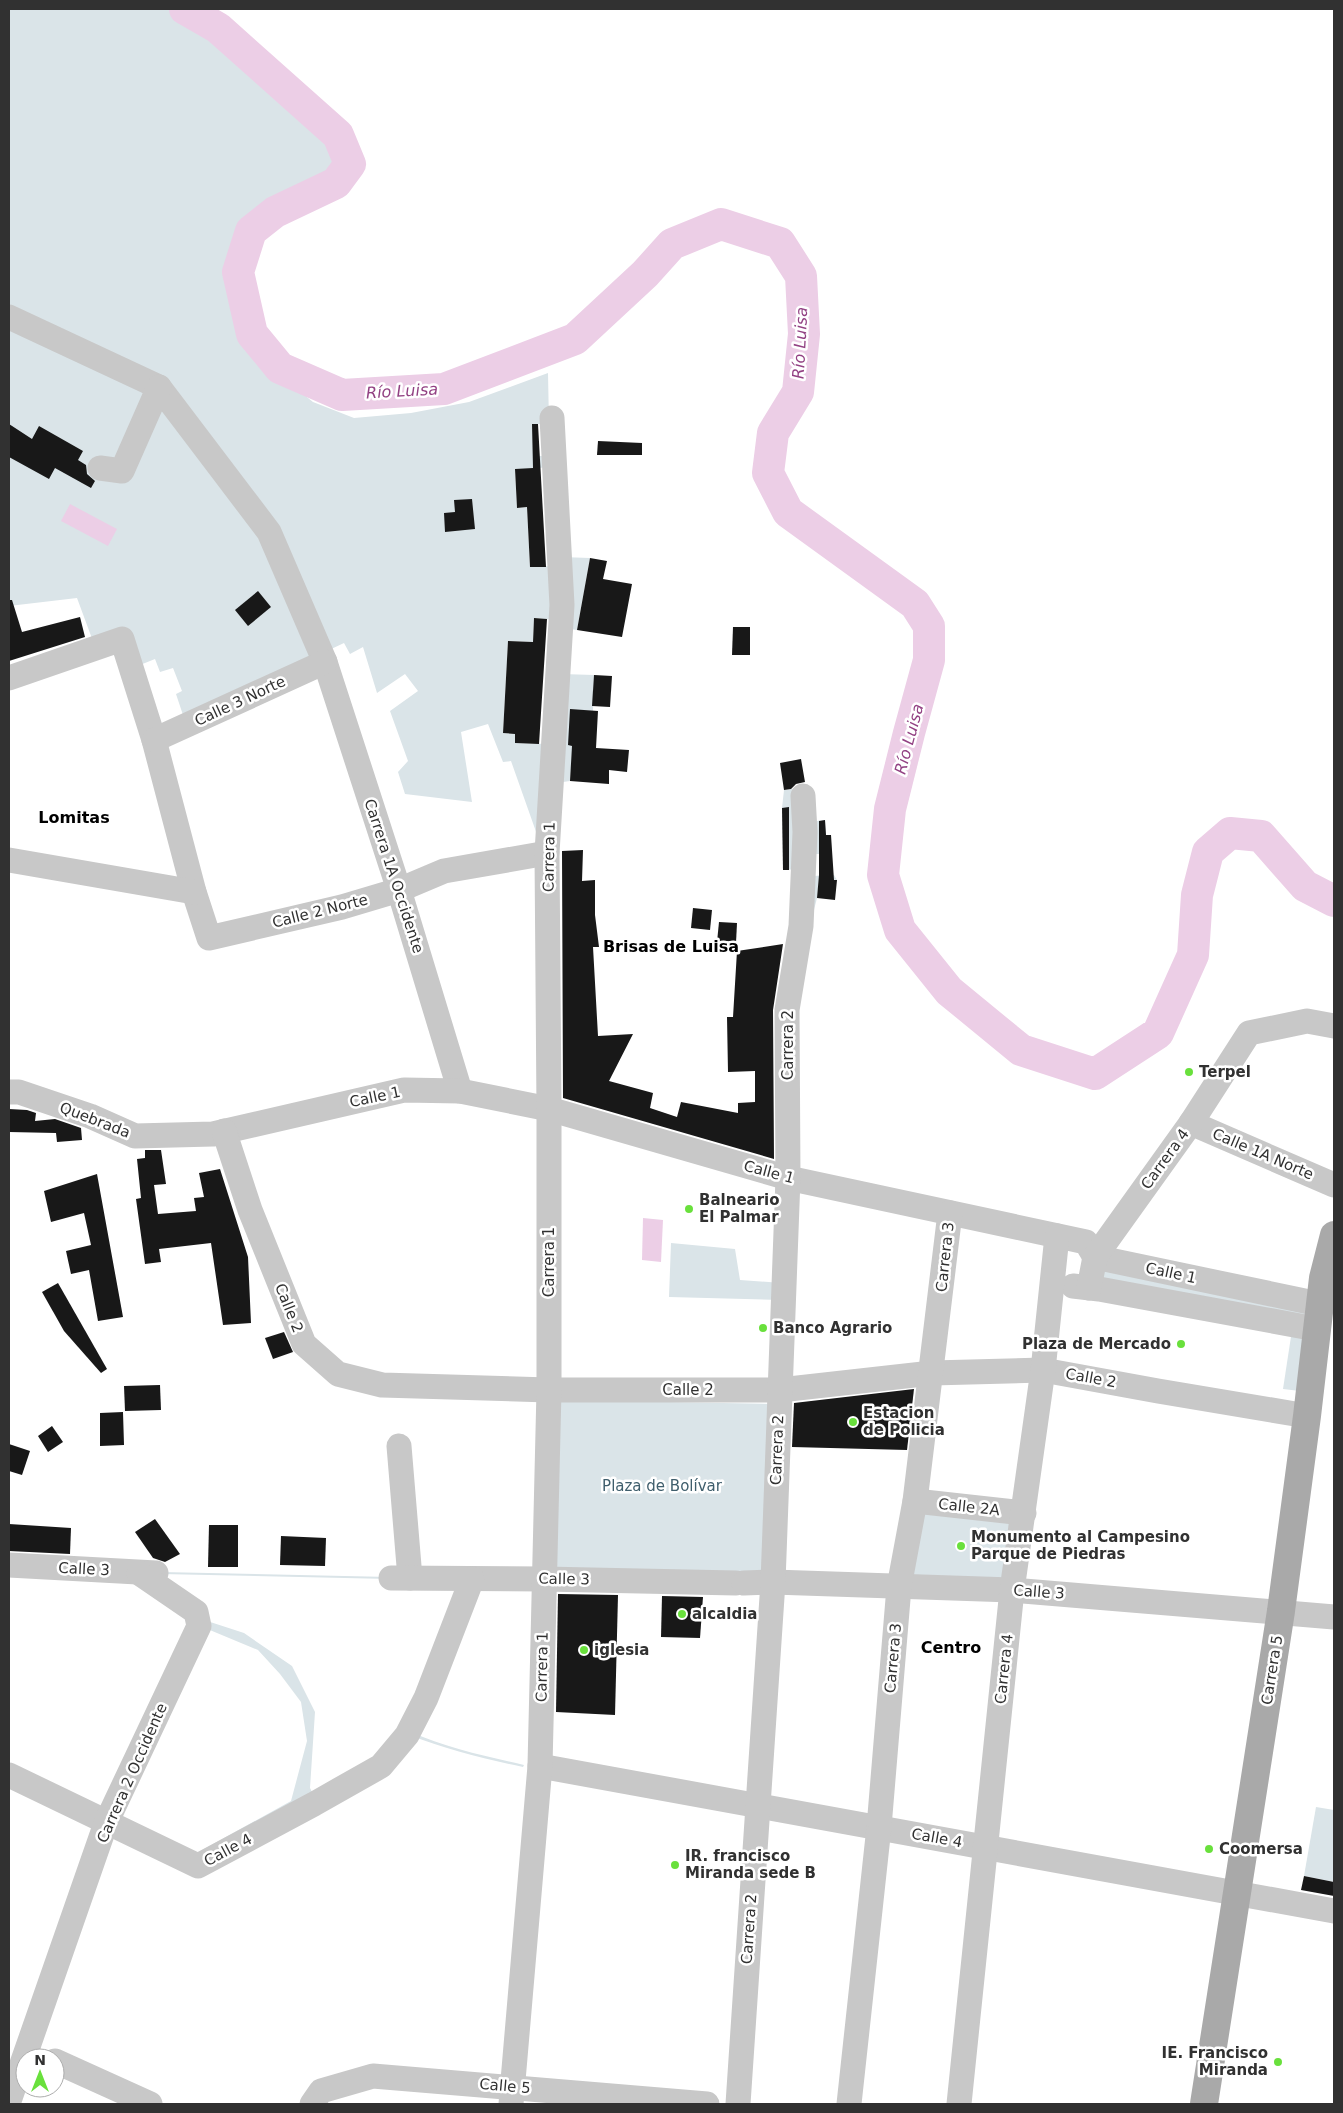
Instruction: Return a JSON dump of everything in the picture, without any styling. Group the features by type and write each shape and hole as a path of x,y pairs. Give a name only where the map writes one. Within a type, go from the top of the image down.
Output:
{"main road":[{"name":"Carrera 5","path":"1204,2104 1281,1611 1307,1416 1317,1316 1323,1278 1334,1235"}],"street":[{"path":"9,317 160,387 122,471 100,468"},
{"name":"Carrera 1A Occidente","path":"160,387 269,532 325,662 399,890 460,1091"},
{"name":"Carrera 1","path":"511,2095 540,1766 548,1390 550,1109 547,853 562,604 552,418"},
{"path":"9,678 122,639 154,740 194,892 16,861 9,839"},
{"name":"Calle 3 Norte","path":"154,740 325,662"},
{"name":"Carrera 2","path":"738,2104 773,1582 788,1178 787,1010 802,926 805,832 803,796"},
{"name":"Calle 2 Norte","path":"194,892 209,938 342,907 399,890 444,871 547,853"},
{"name":"Carrera 4","path":"1089,1288 1095,1257 1192,1123 1249,1034 1307,1021 1334,1026"},
{"name":"Calle 1","path":"219,1132 404,1090 460,1091 550,1109 788,1178 1086,1242 1095,1257 1317,1316"},
{"name":"Quebrada","path":"9,1092 19,1092 90,1116 135,1136 219,1132"},
{"name":"Calle 1A Norte","path":"1192,1123 1334,1185"},
{"name":"Calle 2","path":"219,1132 304,1344 338,1374 382,1385 548,1390 780,1390 932,1373 1043,1370 1307,1416"},
{"name":"Carrera 3","path":"849,2104 879,1827 899,1587 915,1501 950,1214"},
{"name":"Carrera 4","path":"959,2104 1012,1590 1043,1370 1057,1236"},
{"name":"Calle 1","path":"1053,1285 1317,1316"},
{"name":"Calle 3","path":"399,1446 401,1578 773,1582 1012,1590 1281,1611 1334,1617"},
{"name":"Calle 2A","path":"915,1501 1024,1513"},
{"name":"Calle 3","path":"9,1565 149,1573"},
{"name":"Carrera 2 Occidente","path":"28,2048 106,1823 199,1626 196,1612 149,1573"},
{"name":"Calle 4","path":"9,1776 198,1866 381,1766 407,1736 426,1698 472,1579"},
{"name":"Calle 4","path":"540,1766 1334,1911"},
{"path":"65,2066 150,2104"},
{"name":"Calle 5","path":"312,2104 321,2091 373,2076 511,2095 707,2104"},
{"name":"Carrera 2 Occidente","path":"9,2101 15,2085"}],"green space":[{"path":"9,9 170,9 215,30 336,138 343,163 331,179 272,209 247,231 232,272 245,334 277,373 313,402 354,418 411,413 469,402 548,373 549,424 533,424 533,456 550,456 550,467 515,470 517,508 527,507 530,567 555,566 557,620 534,618 533,642 508,641 503,733 515,734 515,743 548,744 540,843 511,761 503,762 488,724 461,732 472,802 405,794 398,772 408,761 390,711 418,691 405,674 377,693 363,647 350,654 344,643 184,718 176,694 182,691 173,668 160,672 155,659 135,667 94,644 77,598 9,606"},
{"path":"561,557 590,558 577,630 564,628"},
{"path":"562,674 594,675 593,711 575,710 570,781 556,783"},
{"path":"805,787 809,822 825,820 827,850 824,854 810,854 812,876 834,875 837,880 819,878 817,898 809,929 800,869 783,870 782,808 784,790"},
{"path":"671,1243 735,1249 740,1280 782,1283 782,1300 669,1297"},
{"path":"1099,1269 1309,1307 1307,1319 1097,1279"},
{"path":"1292,1330 1308,1333 1300,1391 1283,1389"},
{"name":"Plaza de Bolívar","path":"556,1400 772,1404 768,1573 552,1568"},
{"path":"919,1507 1017,1517 1007,1585 907,1582"},
{"path":"161,1572 390,1577 390,1579 161,1574"},
{"path":"201,1619 244,1633 292,1666 315,1712 310,1788 314,1796 195,1854 291,1801 307,1741 301,1702 280,1674 258,1650 205,1628"},
{"path":"411,1732 452,1747 524,1765 523,1767 508,1764 451,1749 409,1735"},
{"path":"1316,1807 1334,1810 1334,1882 1304,1876"}],"shaded area":[{"path":"70,504 117,529 108,546 61,521"},
{"path":"643,1218 663,1220 661,1262 642,1260"}],"building":[{"path":"9,424 32,439 39,426 83,451 78,460 86,465 87,474 95,481 91,488 55,468 49,479 9,457"},
{"path":"532,424 538,424 546,567 530,567 527,507 517,508 515,469 533,468"},
{"path":"598,441 642,443 642,455 597,455"},
{"path":"472,499 475,529 445,532 444,513 455,512 454,500"},
{"path":"590,558 607,561 603,579 632,584 622,637 577,630"},
{"path":"258,591 271,607 248,626 235,610"},
{"path":"9,600 12,600 22,632 80,617 85,637 9,661"},
{"path":"534,618 547,619 539,744 515,743 515,734 503,733 508,641 533,642"},
{"path":"733,627 750,627 750,655 732,655"},
{"path":"594,675 612,676 610,707 592,706"},
{"path":"570,709 598,711 596,748 629,750 627,772 609,770 609,784 570,781 572,746 568,745"},
{"path":"801,759 805,782 796,784 791,789 784,790 780,763"},
{"path":"789,807 789,870 783,870 782,808"},
{"path":"825,820 826,835 831,835 834,880 837,880 835,900 817,898 819,821"},
{"path":"583,850 582,881 595,880 595,915 599,947 593,947 598,1036 633,1034 609,1081 653,1093 650,1108 677,1117 681,1102 738,1113 738,1103 755,1102 755,1071 728,1072 727,1017 733,1017 737,951 783,944 773,1010 774,1159 563,1098 562,851"},
{"path":"693,908 712,910 710,930 691,928"},
{"path":"719,922 737,923 736,943 717,942"},
{"path":"9,1109 27,1110 36,1113 35,1121 55,1119 81,1128 82,1140 57,1142 56,1133 9,1132"},
{"path":"145,1150 161,1150 166,1184 154,1185 158,1214 196,1211 194,1198 204,1197 199,1173 220,1169 248,1257 251,1323 223,1325 211,1243 159,1249 161,1262 145,1264 136,1199 141,1198 137,1159 145,1158"},
{"path":"97,1174 123,1317 98,1321 89,1270 71,1274 66,1251 91,1245 84,1213 51,1222 44,1191"},
{"path":"58,1283 107,1369 101,1373 64,1331 42,1292"},
{"path":"284,1332 293,1352 273,1359 265,1338"},
{"path":"160,1385 161,1410 125,1411 124,1386"},
{"name":"Estacion de Policia","path":"914,1389 907,1450 792,1447 794,1403"},
{"path":"123,1412 124,1445 100,1446 100,1413"},
{"path":"52,1426 63,1442 48,1452 38,1436"},
{"path":"9,1444 30,1451 22,1475 9,1471"},
{"path":"155,1519 180,1554 165,1562 153,1558 135,1532"},
{"path":"9,1524 71,1528 70,1554 9,1551"},
{"path":"209,1525 238,1525 238,1567 208,1567"},
{"path":"281,1536 326,1538 325,1566 280,1565"},
{"name":"iglesia","path":"558,1594 618,1595 615,1715 556,1712"},
{"name":"alcaldia","path":"662,1596 703,1597 700,1638 661,1637"},
{"path":"1304,1876 1334,1882 1334,1896 1301,1890"}],"waterway":[{"name":"Río Luisa","path":"185,9 218,28 338,135 350,164 336,183 275,212 251,231 238,272 252,334 280,368 342,395 444,389 575,339 645,274 672,244 721,224 780,243 801,276 804,334 798,392 773,433 768,473 788,512 915,604 929,626 929,660 890,809 883,875 900,930 949,991 1021,1050 1095,1074 1158,1033 1193,955 1197,895 1208,852 1230,833 1261,836 1305,886 1334,901"}],"place":[{"name":"Terpel","path":"1189,1072"},
{"name":"Balneario El Palmar","path":"689,1209"},
{"name":"Banco Agrario","path":"763,1328"},
{"name":"Plaza de Mercado","path":"1181,1344"},
{"name":"Estacion de Policia","path":"853,1422"},
{"name":"Monumento al Campesino Parque de Piedras","path":"961,1546"},
{"name":"alcaldia","path":"682,1614"},
{"name":"iglesia","path":"584,1650"},
{"name":"Coomersa","path":"1209,1849"},
{"name":"IR. francisco Miranda sede B","path":"675,1865"},
{"name":"IE. Francisco Miranda","path":"1278,2062"}],"district":[{"name":"Lomitas","path":"74,817"},
{"name":"Brisas de Luisa","path":"671,946"},
{"name":"Centro","path":"951,1647"}]}
